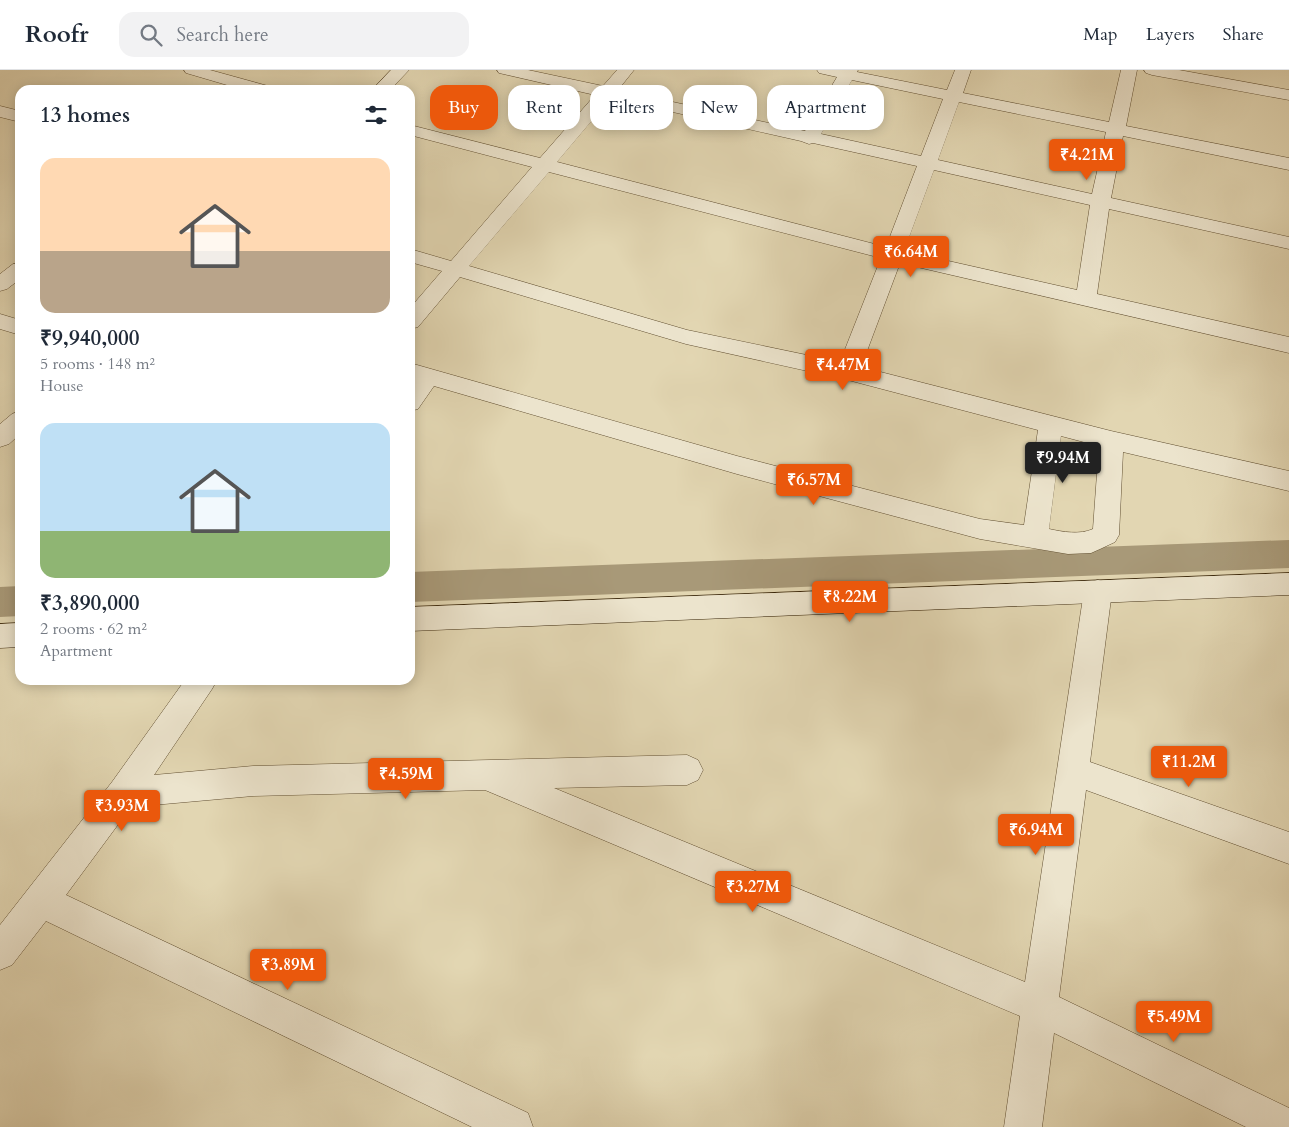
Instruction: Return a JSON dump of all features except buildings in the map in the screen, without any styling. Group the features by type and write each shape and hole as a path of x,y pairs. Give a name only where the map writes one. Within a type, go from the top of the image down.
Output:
{"street":[{"path":"192,70 244,85"},
{"path":"385,85 401,70"},
{"path":"505,70 590,90"},
{"path":"614,85 626,70"},
{"path":"825,70 849,72 953,96 1289,164"},
{"path":"848,372 963,70"},
{"path":"1086,299 1100,202 1129,70"},
{"path":"1152,70 1289,96"},
{"path":"809,138 849,72"},
{"path":"673,109 1289,243"},
{"path":"0,111 15,116"},
{"path":"415,316 590,112"},
{"path":"415,131 892,255 1289,345"},
{"path":"415,257 686,337 848,372 1111,440 1289,481"},
{"path":"0,284 15,273"},
{"path":"0,321 15,326"},
{"path":"415,387 419,374 746,468 980,530 1068,543 1091,542 1106,535 1111,440"},
{"path":"1034,538 1051,424"},
{"path":"415,619 1289,584"},
{"path":"1023,1127 1098,591"},
{"path":"0,636 15,635"},
{"path":"0,953 123,793 199,685"},
{"path":"123,793 253,781 687,770"},
{"path":"1073,771 1289,848"},
{"path":"486,775 1039,1006 1287,1127"},
{"path":"40,900 514,1127"}],"waterway":[{"path":"415,587 1289,554"},
{"path":"0,602 15,601"}]}
